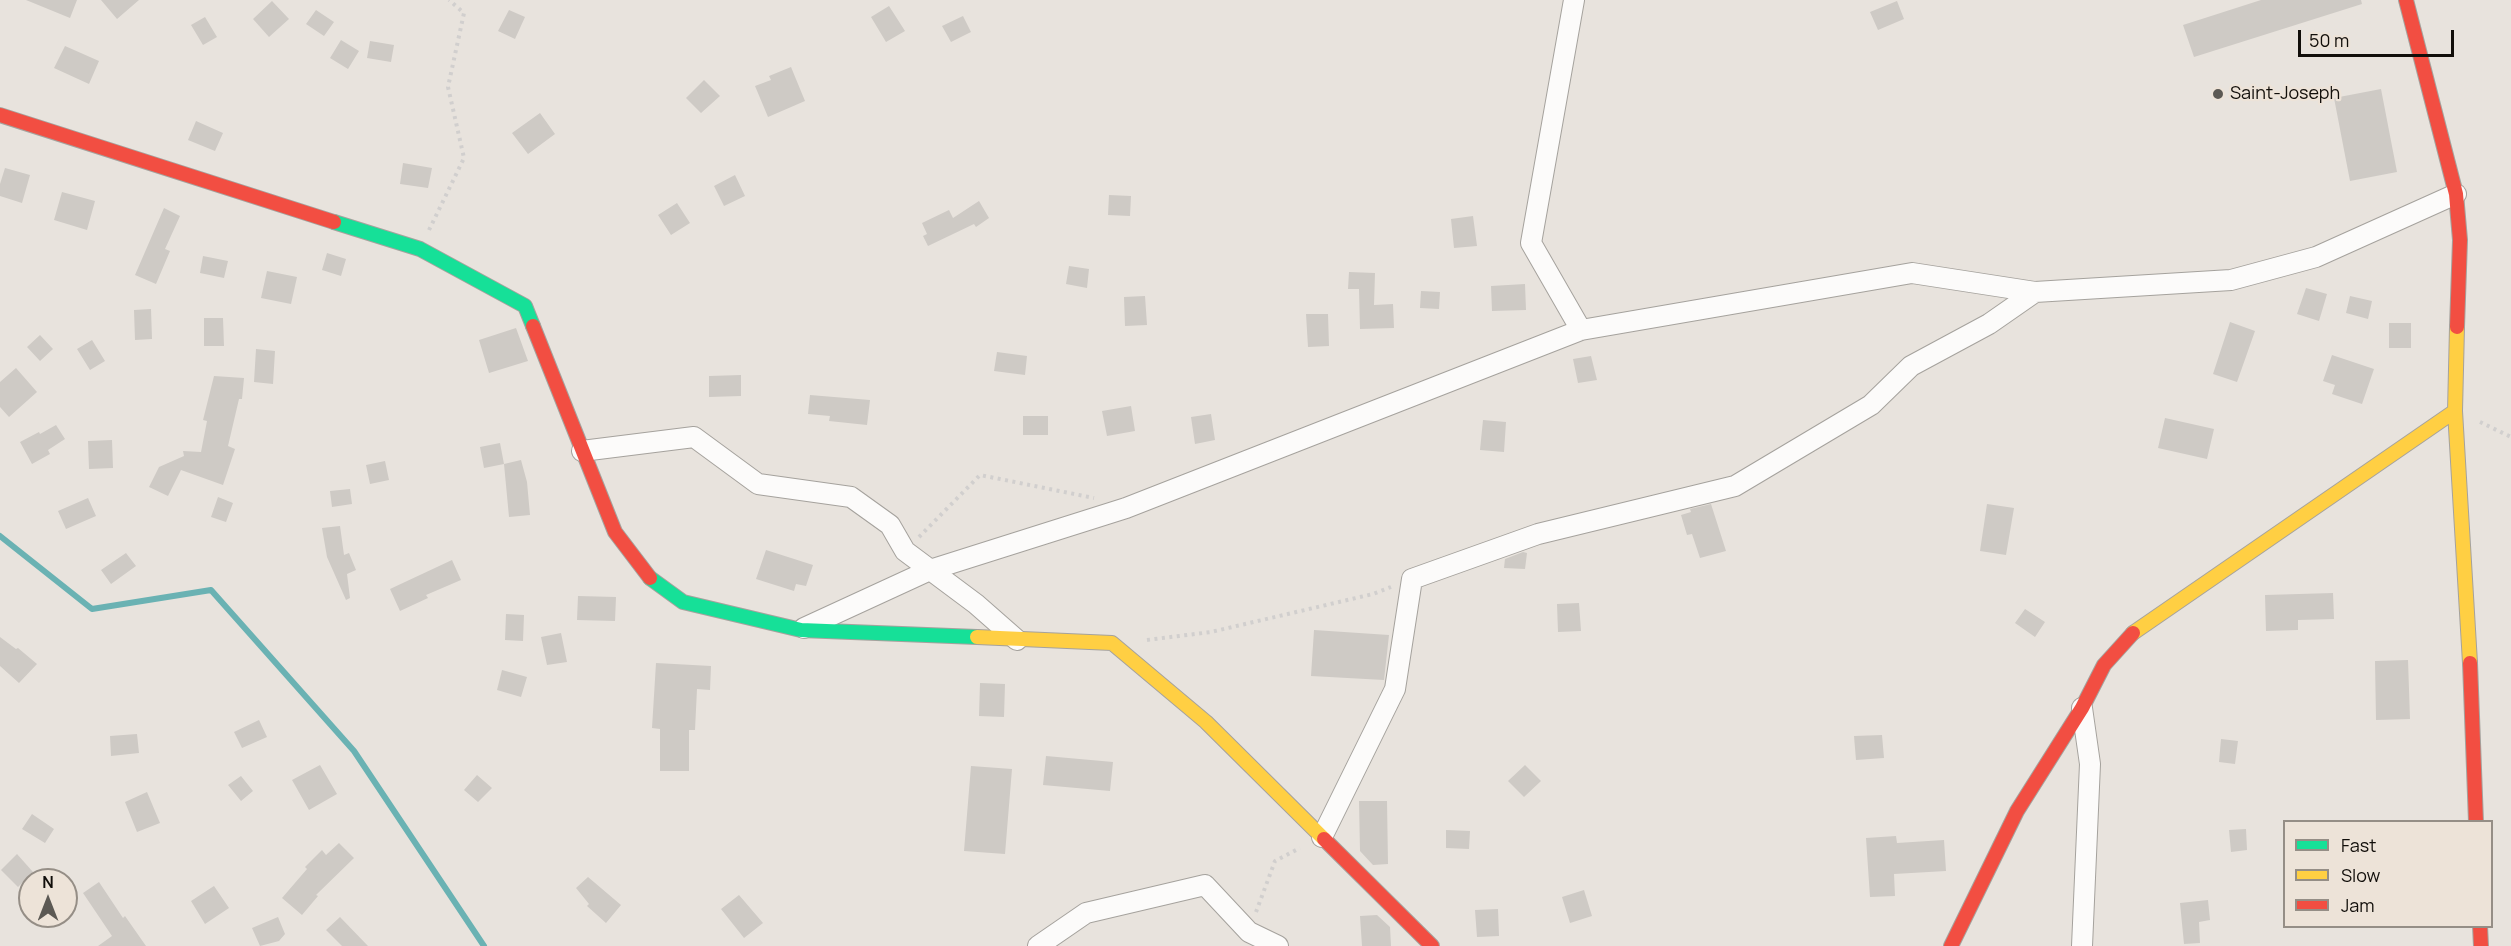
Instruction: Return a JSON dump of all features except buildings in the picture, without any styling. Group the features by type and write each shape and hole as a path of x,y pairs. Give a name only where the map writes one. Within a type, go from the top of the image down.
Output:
{"street":[{"path":"1574,0 1531,243 1581,330"},
{"path":"2406,0 2456,194 2460,240 2455,411 2469,627 2476,820"},
{"path":"0,115 420,249 525,306 615,532 646,575 683,602 801,630 1112,644 1206,722 1432,946"},
{"path":"801,630 930,570 1126,508 1581,330 1912,273 2035,292 2231,280 2316,257 2456,194"},
{"path":"1322,837 1395,689 1412,579 1538,534 1735,486 1871,405 1911,366 1989,324 2035,292"},
{"path":"1951,946 2017,811 2082,708 2104,665 2133,633 2455,411"},
{"path":"582,451 694,437 758,484 851,497 890,525 905,551 976,604 1017,640"},
{"path":"2082,708 2090,764 2082,946"},
{"path":"1038,946 1086,913 1205,885 1249,932 1278,946"},
{"path":"2480,928 2481,946"}],"path":[{"path":"420,249 464,158 448,87 464,13 449,0"},
{"path":"2455,411 2511,437"},
{"path":"905,551 980,475 1083,494 1126,508"},
{"path":"1145,640 1211,632 1373,594 1412,579"},
{"path":"1249,932 1275,861 1322,837"}],"waterway":[{"path":"0,536 92,609 211,590 354,751 484,946"}],"traffic: fast":[{"path":"334,222 420,249 525,306 533,326"},
{"path":"650,578 683,602 801,630 977,637"}],"traffic: slow":[{"path":"2457,327 2455,411 2470,663"},
{"path":"2133,633 2455,411"},
{"path":"977,637 1112,643 1206,722 1324,839"}],"traffic: jam":[{"path":"2406,0 2456,194 2460,240 2457,327"},
{"path":"0,115 334,222"},
{"path":"533,326 615,532 650,578"},
{"path":"1951,946 2017,811 2082,708 2104,665 2133,633"},
{"path":"2470,663 2476,820"},
{"path":"1324,839 1432,946"},
{"path":"2480,928 2481,946"}],"place":[{"name":"Saint-Joseph","path":"2218,94"}]}
